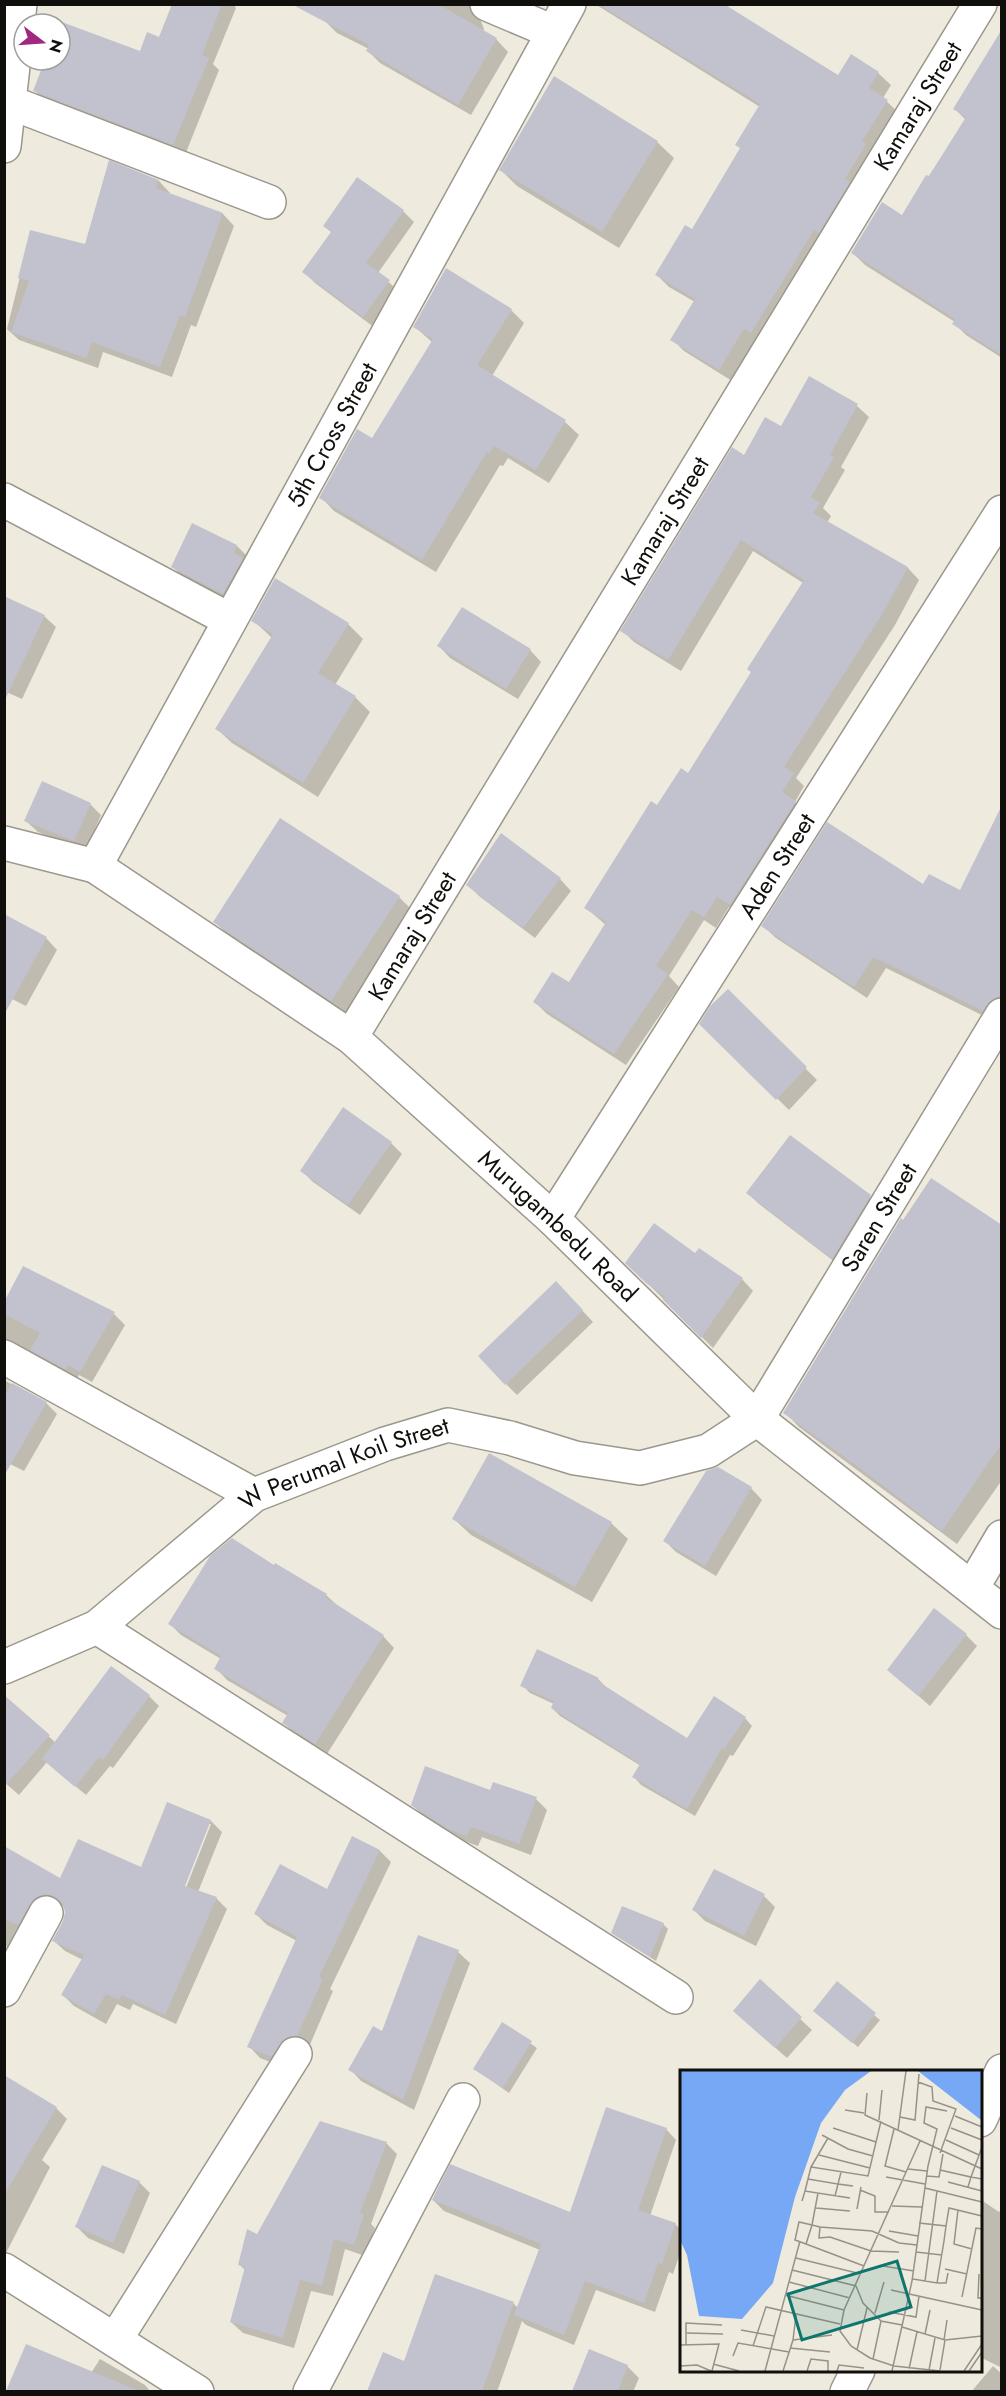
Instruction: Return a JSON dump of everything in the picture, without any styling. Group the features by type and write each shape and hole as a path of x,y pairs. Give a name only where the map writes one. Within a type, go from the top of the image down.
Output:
{"street":[{"path":"4,146 20,4"},
{"path":"487,4 561,18"},
{"name":"Kamaraj Street","path":"351,1037 980,4"},
{"name":"5th Cross Street","path":"95,866 561,18"},
{"path":"9,102 269,202"},
{"path":"4,500 230,620"},
{"name":"Aden Street","path":"553,1220 1002,512"},
{"name":"Murugambedu Road","path":"4,843 95,866 351,1037 553,1220 758,1419 1002,1612"},
{"name":"Saren Street","path":"758,1419 1002,1015"},
{"path":"4,1357 254,1495"},
{"name":"W Perumal Koil Street","path":"4,1667 96,1627 254,1495 386,1444 447,1425 510,1438 575,1458 640,1468 708,1451 758,1419"},
{"path":"972,1588 1002,1538"},
{"path":"96,1627 676,1997"},
{"path":"4,1990 46,1913"},
{"path":"115,2340 295,2054"},
{"path":"982,2118 1002,2072"},
{"path":"310,2391 463,2100"},
{"path":"4,2270 197,2391"},
{"path":"847,2391 857,2372"}],"building":[{"path":"172,4 222,4 202,55 209,58 173,145 33,91 40,72 72,72 72,26 140,51 147,32 159,37"},
{"path":"291,4 438,4 497,38 458,105 366,51 369,45"},
{"path":"598,4 724,4 838,75 851,54 879,72 869,88 888,100 862,141 866,144 845,179 850,182 819,233 814,230 751,333 744,329 719,370 670,340 695,299 655,275 685,225 692,229 740,148 735,145 760,104"},
{"path":"1002,29 1002,355 952,324 955,319 851,253 882,202 902,215 926,175 929,176 966,117 953,109"},
{"path":"554,76 658,141 602,232 499,170"},
{"path":"109,160 159,180 156,188 223,213 185,317 180,315 160,367 92,342 86,358 11,332 29,281 18,278 30,230 85,244"},
{"path":"357,177 404,210 366,263 390,280 363,317 302,272 331,232 323,226"},
{"path":"446,268 512,309 477,365 566,420 536,470 494,446 489,454 487,452 422,560 319,498 357,429 372,438 433,339 413,327"},
{"path":"809,376 858,404 830,455 834,457 811,497 820,503 813,513 908,567 883,613 784,767 794,773 782,792 796,801 730,905 717,897 704,917 692,910 656,966 668,974 614,1054 533,1002 552,972 569,982 606,922 584,908 651,801 657,805 681,768 688,773 751,672 747,669 804,580 741,540 668,660 620,631 732,447 744,455 765,417 781,426"},
{"path":"192,523 237,545 234,553 243,558 223,594 171,567"},
{"path":"275,578 349,623 318,673 356,696 303,783 215,729 273,634 251,621"},
{"path":"4,596 45,615 4,702"},
{"path":"462,607 531,649 506,689 437,646"},
{"path":"42,781 91,803 74,841 24,821"},
{"path":"1002,805 1002,995 993,999 983,1011 873,957 854,987 761,926 827,822 923,884 929,874 960,890"},
{"path":"280,818 400,896 331,1001 213,922"},
{"path":"501,833 561,878 523,928 466,885"},
{"path":"4,914 47,937 4,1015"},
{"path":"728,989 807,1067 776,1100 699,1024 710,1006"},
{"path":"343,1107 392,1142 348,1205 300,1171"},
{"path":"790,1135 871,1195 832,1259 746,1193"},
{"path":"931,1178 1002,1225 1002,1443 942,1531 783,1413 901,1218 903,1220"},
{"path":"654,1223 695,1253 699,1248 743,1278 701,1338 663,1300 665,1297 625,1263"},
{"path":"23,1266 115,1312 80,1372 68,1365 65,1369 30,1350 40,1333 4,1314 4,1302"},
{"path":"556,1281 583,1310 505,1385 478,1356"},
{"path":"12,1383 47,1402 4,1476 4,1397"},
{"path":"489,1453 612,1522 575,1587 452,1519"},
{"path":"718,1467 752,1487 705,1566 663,1541 706,1471"},
{"path":"232,1538 274,1565 275,1563 327,1594 325,1597 384,1635 315,1744 282,1723 288,1713 214,1669 221,1656 168,1624 210,1556"},
{"path":"934,1608 967,1634 918,1696 887,1670"},
{"path":"537,1649 599,1678 597,1681 687,1738 714,1696 746,1717 724,1749 722,1748 687,1809 632,1777 640,1764 551,1708 554,1701 520,1686"},
{"path":"111,1666 150,1695 103,1760 99,1757 75,1787 42,1759"},
{"path":"4,1695 50,1735 4,1787"},
{"path":"425,1766 490,1790 493,1782 537,1797 519,1844 471,1827 467,1836 448,1829 411,1805"},
{"path":"167,1802 211,1820 185,1886 217,1897 165,2015 122,1995 119,2000 106,1994 94,2014 61,1995 84,1955 52,1941 63,1921 65,1912 62,1903 54,1896 45,1894 37,1897 30,1904 18,1925 4,1919 4,1846 60,1878 78,1839 141,1867"},
{"path":"352,1836 380,1850 319,1977 323,1979 297,2036 286,2038 271,2057 247,2047 297,1937 254,1914 280,1864 327,1889"},
{"path":"714,1869 765,1894 744,1936 692,1910"},
{"path":"622,1906 664,1923 650,1957 611,1933"},
{"path":"418,1935 459,1950 403,2100 348,2070 373,2026 382,2031"},
{"path":"760,1979 802,2017 775,2048 733,2011"},
{"path":"837,1981 876,2013 852,2043 813,2011"},
{"path":"502,2022 532,2041 503,2088 473,2069"},
{"path":"4,2075 57,2107 4,2195"},
{"path":"606,2107 667,2128 638,2210 676,2223 662,2264 658,2263 644,2303 585,2281 564,2335 514,2315 541,2244 432,2200 450,2164 570,2212"},
{"path":"320,2121 387,2142 360,2213 364,2215 354,2245 334,2239 322,2286 300,2280 283,2338 230,2322 245,2267 238,2265 247,2229 257,2234"},
{"path":"102,2165 140,2181 113,2243 75,2227"},
{"path":"435,2274 514,2302 482,2391 367,2391 383,2352 404,2361"},
{"path":"26,2344 139,2391 6,2391"},
{"path":"589,2349 628,2365 618,2391 572,2391"}]}
